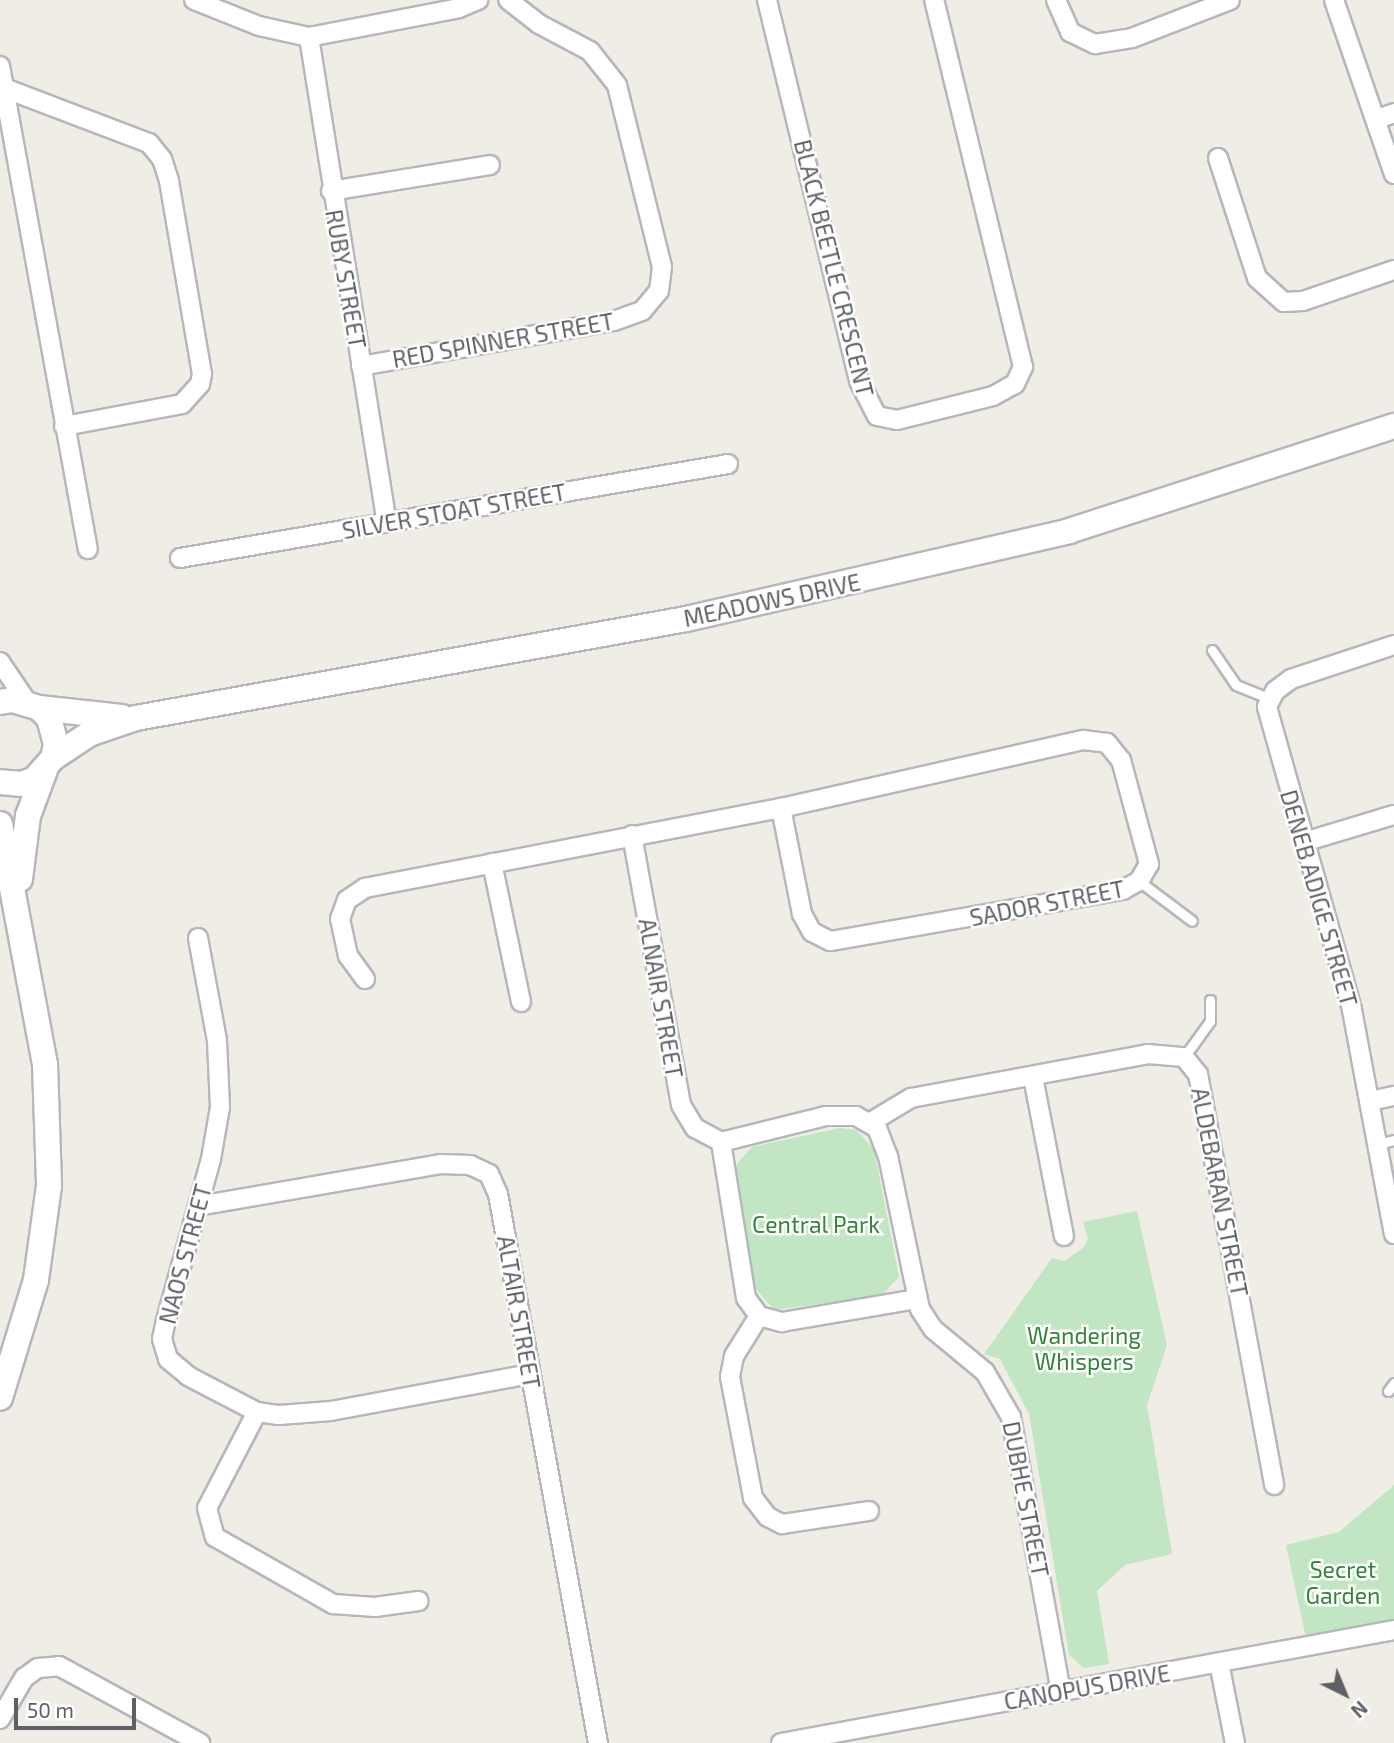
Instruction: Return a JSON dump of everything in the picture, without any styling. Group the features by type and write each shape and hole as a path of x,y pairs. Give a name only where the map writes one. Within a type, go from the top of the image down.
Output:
{"street":[{"path":"194,0 259,26 309,37 459,8 478,0"},
{"name":"RED SPINNER STREET","path":"361,366 614,321 642,311 659,291 662,267 617,85 590,51 539,24 508,0"},
{"name":"BLACK BEETLE CRESCENT","path":"767,0 859,381 877,416 897,420 1000,393 1015,384 1023,367 934,0"},
{"path":"1056,0 1070,32 1095,44 1132,38 1230,0"},
{"path":"1334,0 1394,174"},
{"name":"RUBY STREET","path":"309,37 331,191 387,522"},
{"path":"0,66 88,549"},
{"path":"4,88 149,143 162,159 169,181 202,374 200,384 182,404 64,426"},
{"path":"1377,119 1394,113"},
{"path":"1218,158 1257,278 1284,302 1303,301 1394,270"},
{"path":"331,191 490,165"},
{"name":"MEADOWS DRIVE","path":"0,782 22,784 89,734 136,718 686,619 884,577 1069,531 1394,426"},
{"name":"SILVER STOAT STREET","path":"180,558 728,464"},
{"path":"1270,699 1291,679 1394,645"},
{"path":"0,662 54,731 49,764 29,816 19,905"},
{"name":"DENEB ADIGE STREET","path":"1270,699 1268,718 1350,1002 1370,1101 1386,1142 1394,1234"},
{"name":"MEADOWS DRIVE","path":"0,702 33,705 74,715 136,718"},
{"name":"SADOR STREET","path":"365,979 348,956 342,933 342,908 355,893 1099,740 1121,760 1149,850 1149,864 1139,881 1123,890 830,941 812,932 802,914 781,807"},
{"path":"1304,842 1394,816"},
{"path":"0,824 19,905 46,1064 49,1186 36,1280 0,1398"},
{"name":"ALNAIR STREET","path":"632,835 681,1105 695,1128 721,1142"},
{"path":"492,863 521,1002"},
{"name":"NAOS STREET","path":"198,938 220,1087 216,1135 166,1320 164,1350 167,1359 188,1376 257,1412 287,1415 331,1411 530,1374"},
{"name":"ALDEBARAN STREET","path":"872,1122 911,1098 1162,1051 1184,1057 1198,1074 1274,1485"},
{"path":"1033,1077 1064,1236"},
{"path":"1370,1101 1394,1096"},
{"path":"872,1122 856,1116 826,1116 721,1142 746,1298 759,1316 782,1322 916,1299"},
{"name":"DUBHE STREET","path":"872,1122 887,1156 916,1299 933,1329 985,1372 1011,1417 1061,1691"},
{"name":"ALTAIR STREET","path":"198,1206 440,1164 481,1168 489,1174 498,1194 598,1743"},
{"path":"759,1316 734,1356 730,1377 753,1498 768,1517 782,1524 869,1511"},
{"path":"257,1412 207,1508 215,1537 333,1604 375,1607 419,1601"},
{"name":"CANOPUS DRIVE","path":"781,1743 1394,1630"},
{"path":"1219,1663 1235,1743"},
{"path":"0,1719 24,1678 49,1665 60,1666 179,1738 200,1743"}],"lane":[{"path":"1212,650 1236,684 1270,699"},
{"path":"1139,881 1192,921"},
{"path":"1184,1057 1210,1021 1210,1000"}],"green space":[{"name":"Central Park","path":"840,1128 856,1130 874,1149 899,1277 881,1296 774,1310 755,1288 735,1172 738,1162 752,1147"},
{"name":"Wandering Whispers","path":"1137,1211 1167,1345 1147,1405 1172,1554 1125,1565 1097,1591 1109,1664 1084,1668 1069,1655 1029,1414 1000,1359 984,1354 1052,1258 1065,1261 1084,1247 1088,1239 1083,1222"},
{"name":"Secret Garden","path":"1394,1485 1394,1621 1306,1638 1286,1545 1339,1532"}]}
